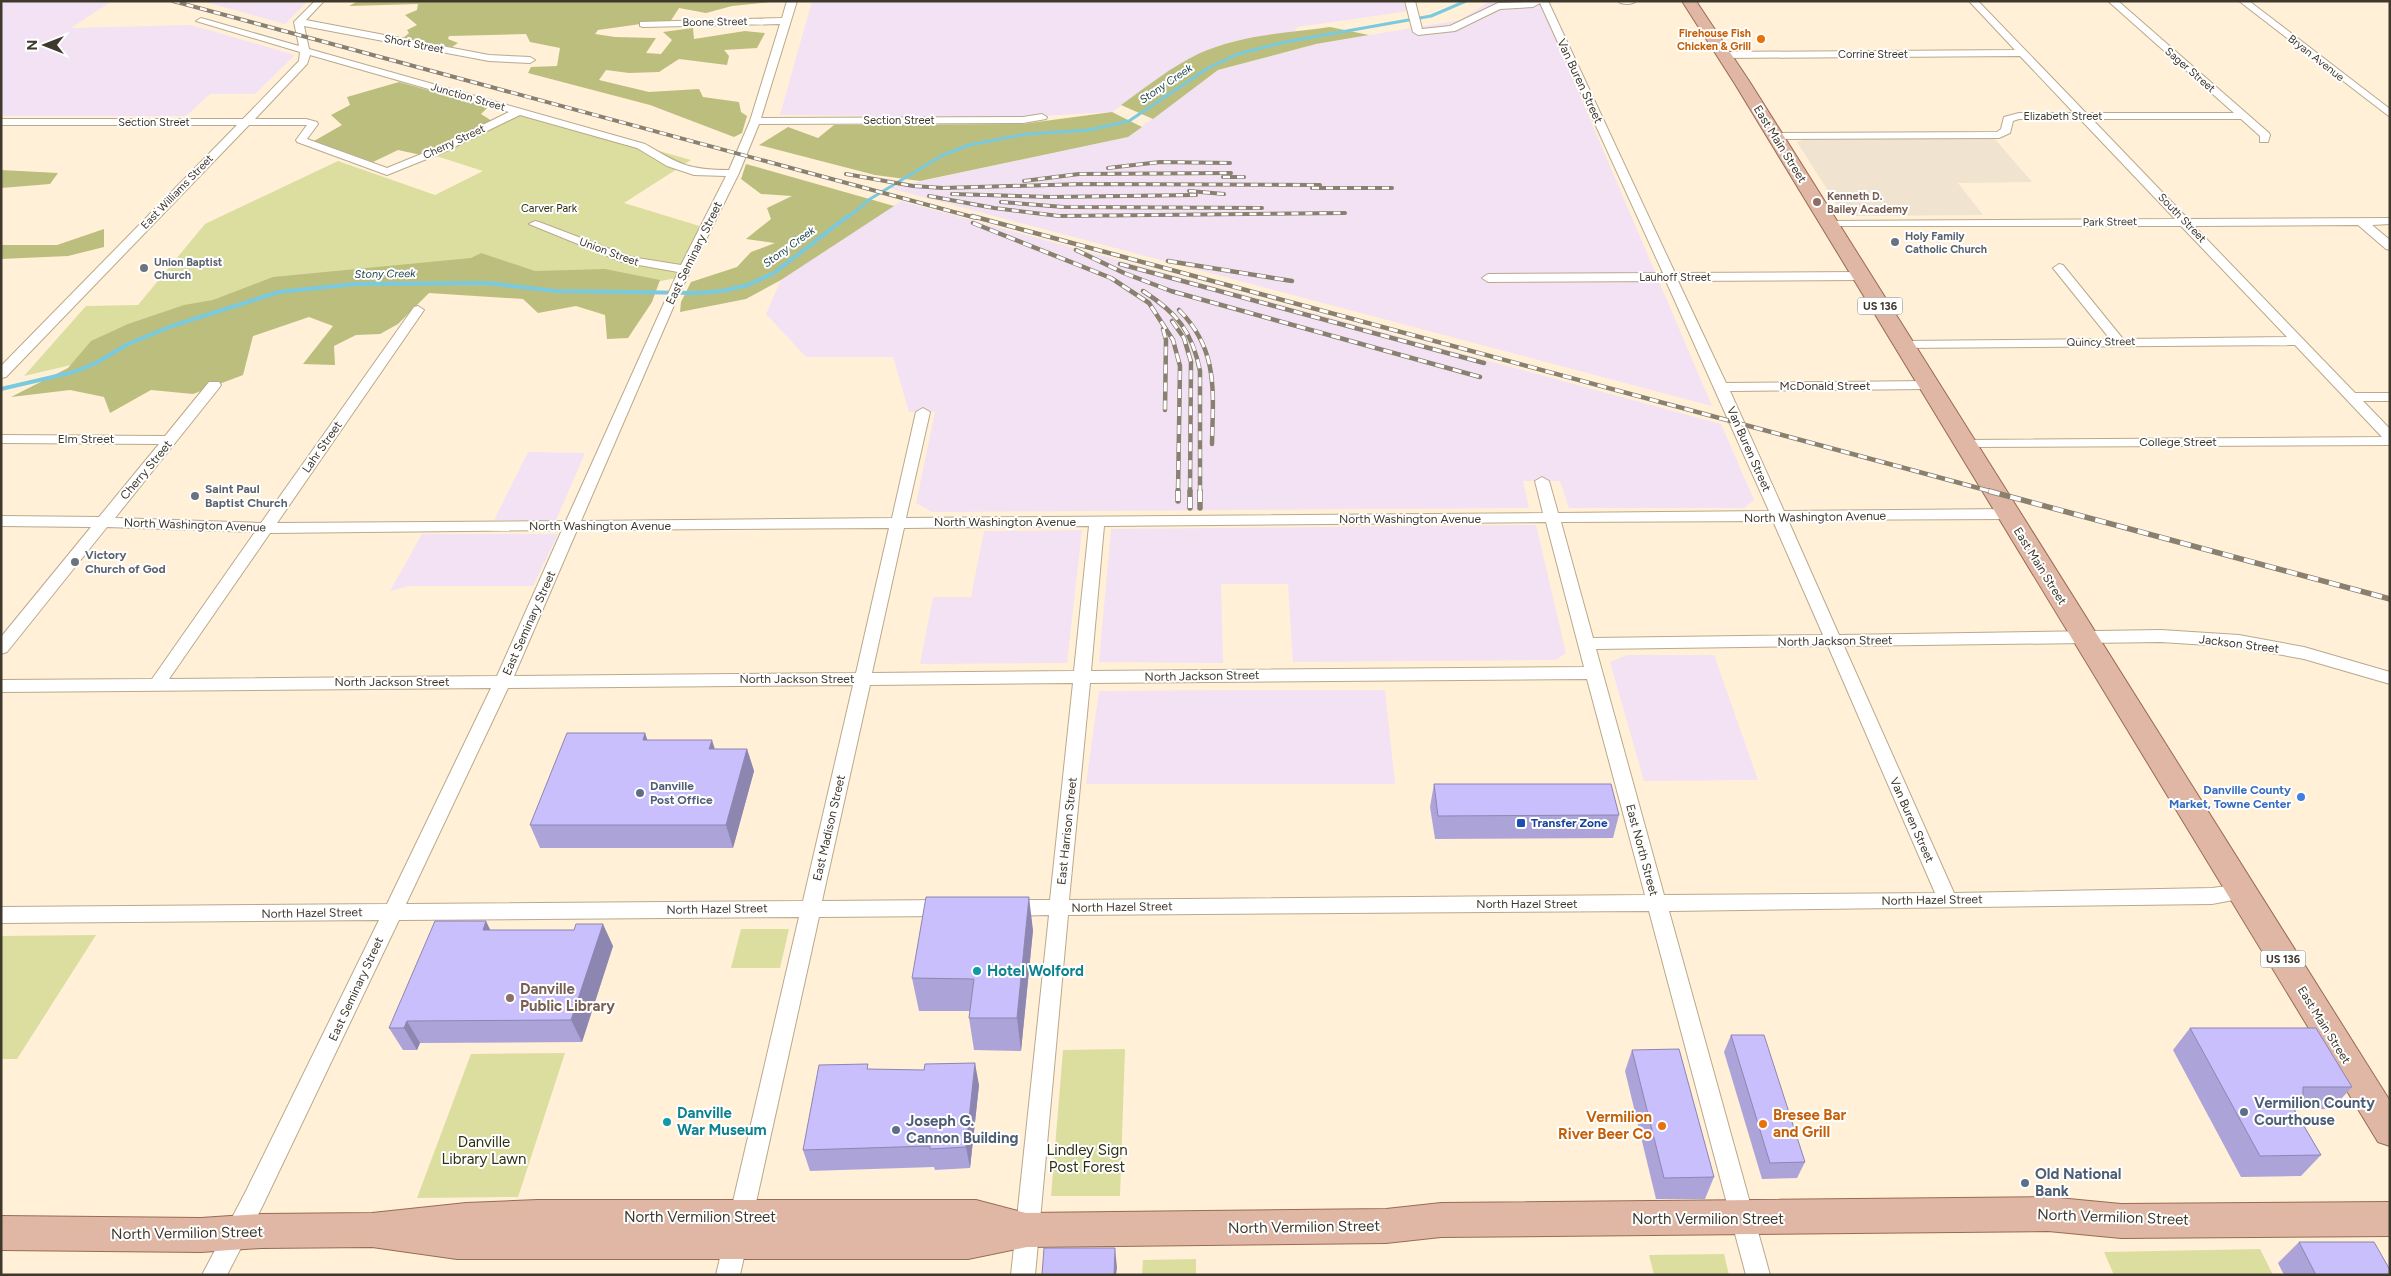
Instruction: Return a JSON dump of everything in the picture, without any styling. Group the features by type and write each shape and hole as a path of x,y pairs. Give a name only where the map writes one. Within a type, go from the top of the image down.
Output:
{"main road":[{"name":"East Main Street","path":"1689,1 1862,276 2390,1131"},
{"name":"North Vermilion Street","path":"1,1233 202,1235 236,1232 372,1230 457,1242 735,1245 968,1242 1027,1230 1386,1226 1442,1220 1743,1219 2048,1214 2121,1221 2390,1219"}],"street":[{"path":"306,51 299,32 299,22 320,1"},
{"name":"East Seminary Street","path":"214,1275 254,1199 503,681 672,296 733,173 756,121 792,1"},
{"path":"1410,1 1417,29 1452,29 1498,6 1533,4 1537,1"},
{"name":"Van Buren Street","path":"1543,1 1671,276 1948,900"},
{"path":"1622,1 1632,1"},
{"name":"South Street","path":"1973,1 2390,436"},
{"name":"Sager Street","path":"2112,1 2264,135 2264,140"},
{"name":"Bryan Avenue","path":"2243,1 2390,114"},
{"name":"Junction Street","path":"201,21 641,146 671,164 698,172 733,173"},
{"name":"Boone Street","path":"642,24 787,21"},
{"name":"Short Street","path":"299,22 489,58 530,60"},
{"name":"East Williams Street","path":"1,374 304,62 306,51"},
{"name":"Corrine Street","path":"1724,55 2022,53"},
{"name":"Cherry Street","path":"306,122 313,124 301,140 388,172 440,150 519,111"},
{"name":"Elizabeth Street","path":"1775,136 1999,135 2006,131 2008,119 2019,116 2243,116"},
{"name":"Section Street","path":"756,121 1023,120 1042,117"},
{"name":"Section Street","path":"1,122 306,122"},
{"path":"2361,221 2390,246"},
{"name":"Park Street","path":"1829,224 2390,221"},
{"name":"Union Street","path":"535,224 636,263 683,273"},
{"path":"2059,268 2118,342"},
{"name":"Lauhoff Street","path":"1488,278 1862,276"},
{"name":"Lahr Street","path":"157,684 418,310"},
{"name":"Quincy Street","path":"1904,345 2298,341"},
{"name":"Cherry Street","path":"1,648 214,385"},
{"name":"McDonald Street","path":"1720,387 1929,385"},
{"path":"2353,397 2390,397"},
{"name":"East Madison Street","path":"735,1245 923,412"},
{"name":"Elm Street","path":"1,439 171,440"},
{"name":"College Street","path":"1966,444 2390,441"},
{"name":"East North Street","path":"1542,481 1758,1275"},
{"name":"North Washington Avenue","path":"1,520 265,528 1552,518 1780,518 2008,514"},
{"name":"East Harrison Street","path":"1027,1230 1097,522"},
{"name":"Jackson Street","path":"2085,638 2161,636 2239,641 2304,653 2390,678"},
{"name":"North Jackson Street","path":"1586,644 2085,638"},
{"name":"North Jackson Street","path":"1,686 1594,673"},
{"name":"North Hazel Street","path":"990,908 1948,900 2212,896 2242,892"},
{"name":"North Hazel Street","path":"1,915 962,908"},
{"path":"1023,1275 1027,1230"}],"shaded area":[{"path":"7,1 112,1 71,28 191,25 295,55 255,94 210,94 186,116 1,116 1,5"},
{"path":"202,1 308,1 285,24"},
{"path":"812,1 1401,1 1410,11 1297,27 1295,32 1238,40 1199,54 1162,76 1112,112 1024,117 780,115"},
{"path":"1490,1 1541,4 1712,406 889,188 1128,137 1218,70 1316,44 1460,20"},
{"path":"1994,138 2032,182 1958,183 1983,215 1850,216 1842,213 1797,142 1803,140"},
{"path":"901,201 1721,424 1754,500 1744,508 1569,508 1560,481 1523,481 1529,508 932,512 916,503 935,412 909,412 893,357 806,357 766,314 781,280"},
{"path":"528,452 585,453 556,520 494,520"},
{"path":"1536,525 1566,653 1556,660 1293,662 1288,584 1221,584 1223,663 1099,662 1111,529"},
{"path":"1082,530 1067,663 920,664 933,597 971,597 984,531"},
{"path":"422,534 558,534 533,586 408,586 390,591"},
{"path":"1627,655 1714,655 1758,780 1644,781 1610,662"},
{"path":"1385,690 1395,784 1086,784 1099,691"}],"green space":[{"path":"358,1 780,1 732,6 706,13 679,8 670,22 598,30 595,34 615,37 656,38 646,53 661,54 672,40 663,32 693,28 694,39 745,31 765,33 757,48 724,50 729,56 727,65 679,59 659,72 629,73 606,70 599,80 649,92 699,89 703,97 739,102 741,112 747,116 742,133 734,137 650,105 528,73 531,67 557,66 560,48 530,42 526,34 449,36 448,39 458,43 452,47 402,39 409,33 407,30 417,25 405,15 417,10 418,4 349,6"},
{"path":"1330,27 1369,35 1316,44 1218,70 1153,119 1121,105 1178,65 1214,48 1246,39"},
{"path":"399,82 488,107 481,114 492,121 421,155 398,150 373,162 314,141 342,125 331,115 350,105 347,97"},
{"path":"1112,112 1142,127 1128,137 920,181 875,175 759,145 788,127 818,138 834,125 1022,124"},
{"name":"Carver Park","path":"525,113 691,160 624,203 706,228 681,277 641,285 494,277 24,376 86,306 138,305 205,224 338,161 435,195 483,171 436,156"},
{"path":"746,164 894,206 781,280 746,299 680,312 681,302 691,282 737,267 751,252 775,243 746,239 771,219 767,208 792,196 761,194 741,179"},
{"path":"1,170 58,173 50,184 1,188"},
{"path":"104,229 104,247 68,256 1,259 1,245 57,245"},
{"path":"481,253 535,271 605,269 660,280 652,302 628,338 607,339 605,315 576,306 538,313 523,299 429,293 398,324 380,334 356,335 334,346 335,365 303,364 333,326 309,317 253,336 243,375 193,394 151,390 110,413 104,397 70,390 11,397 68,368 91,341 128,324 184,305 213,300 273,277 471,258"},
{"path":"741,929 789,929 780,968 731,968"},
{"path":"96,935 17,1059 1,1059 1,936"},
{"name":"Lindley Sign Post Forest","path":"1125,1049 1120,1196 1051,1196 1063,1050"},
{"name":"Danville Library Lawn","path":"565,1053 518,1197 417,1198 471,1054"},
{"path":"2260,1249 2273,1275 2114,1275 2104,1252"},
{"path":"1724,1254 1729,1275 1654,1275 1649,1255"},
{"path":"1196,1259 1196,1275 1142,1275 1143,1260"}],"building":[{"name":"Danville Post Office","path":"567,733 645,733 643,740 712,740 709,749 747,749 726,825 530,825"},
{"path":"1434,784 1611,784 1619,815 1438,816"},
{"name":"Hotel Wolford","path":"926,897 1029,897 1017,1018 969,1018 974,979 912,978"},
{"name":"Danville Public Library","path":"435,921 486,921 483,930 574,930 576,924 603,924 571,1020 407,1021 404,1028 389,1028"},
{"path":"2190,1028 2316,1028 2352,1087 2303,1087 2303,1102 2292,1106 2321,1155 2260,1156"},
{"path":"1731,1035 1764,1035 1805,1162 1770,1163"},
{"path":"1679,1049 1714,1177 1664,1178 1632,1050"},
{"name":"Joseph G. Cannon Building","path":"975,1063 966,1147 930,1149 930,1146 803,1150 819,1065 868,1064 867,1069 924,1070 925,1064"},
{"path":"2299,1242 2374,1242 2390,1270 2390,1275 2316,1275"},
{"path":"1044,1248 1115,1248 1114,1275 1042,1275"}],"waterway":[{"name":"Stony Creek","path":"847,218 870,199 943,155 969,145 1027,134 1089,130 1129,121 1208,68 1238,54 1285,42 1431,16 1466,1"},
{"name":"Stony Creek","path":"1,389 74,372 96,363 128,344 172,326 279,292 355,284 487,283 556,291 696,293 722,291 748,285 774,273 848,216"}],"railway":[{"path":"173,1 976,218"},
{"path":"1108,168 1160,162 1230,163"},
{"path":"1024,181 1079,174 1231,173"},
{"path":"846,174 913,186 943,188 1084,184 1320,185"},
{"path":"1223,177 1244,177"},
{"path":"1312,188 1392,188"},
{"path":"1189,191 1224,194"},
{"path":"952,194 1051,197 1196,195"},
{"path":"929,196 994,208 1059,216 1345,213"},
{"path":"1001,202 1064,207 1262,208"},
{"path":"972,216 1993,492"},
{"path":"973,223 1111,278 1149,303 1173,340 1180,366 1178,492"},
{"path":"1076,250 1124,273 1171,291 1480,377"},
{"path":"1168,261 1292,281"},
{"path":"1120,264 1484,363"},
{"path":"1143,291 1174,315 1187,334 1197,357 1200,371 1200,508"},
{"path":"1179,310 1192,325 1201,341 1211,372 1213,389 1212,444"},
{"path":"1172,321 1184,338 1191,362 1190,492"},
{"path":"1163,329 1166,340 1165,410"},
{"path":"1989,491 2390,599"},
{"path":"1178,492 1178,501"},
{"path":"1190,492 1190,508"}],"place":[{"name":"Firehouse Fish Chicken & Grill","path":"1761,39"},
{"name":"Kenneth D. Bailey Academy","path":"1817,202"},
{"name":"Holy Family Catholic Church","path":"1895,242"},
{"name":"Union Baptist Church","path":"144,268"},
{"name":"Saint Paul Baptist Church","path":"195,496"},
{"name":"Victory Church of God","path":"75,562"},
{"name":"Danville Post Office","path":"640,793"},
{"name":"Danville County Market, Towne Center","path":"2301,797"},
{"name":"Transfer Zone","path":"1521,823"},
{"name":"Hotel Wolford","path":"977,971"},
{"name":"Danville Public Library","path":"510,998"},
{"name":"Vermilion County Courthouse","path":"2244,1112"},
{"name":"Danville War Museum","path":"667,1122"},
{"name":"Bresee Bar and Grill","path":"1763,1124"},
{"name":"Vermilion River Beer Co","path":"1662,1126"},
{"name":"Joseph G. Cannon Building","path":"896,1130"},
{"name":"Old National Bank","path":"2025,1183"}]}
